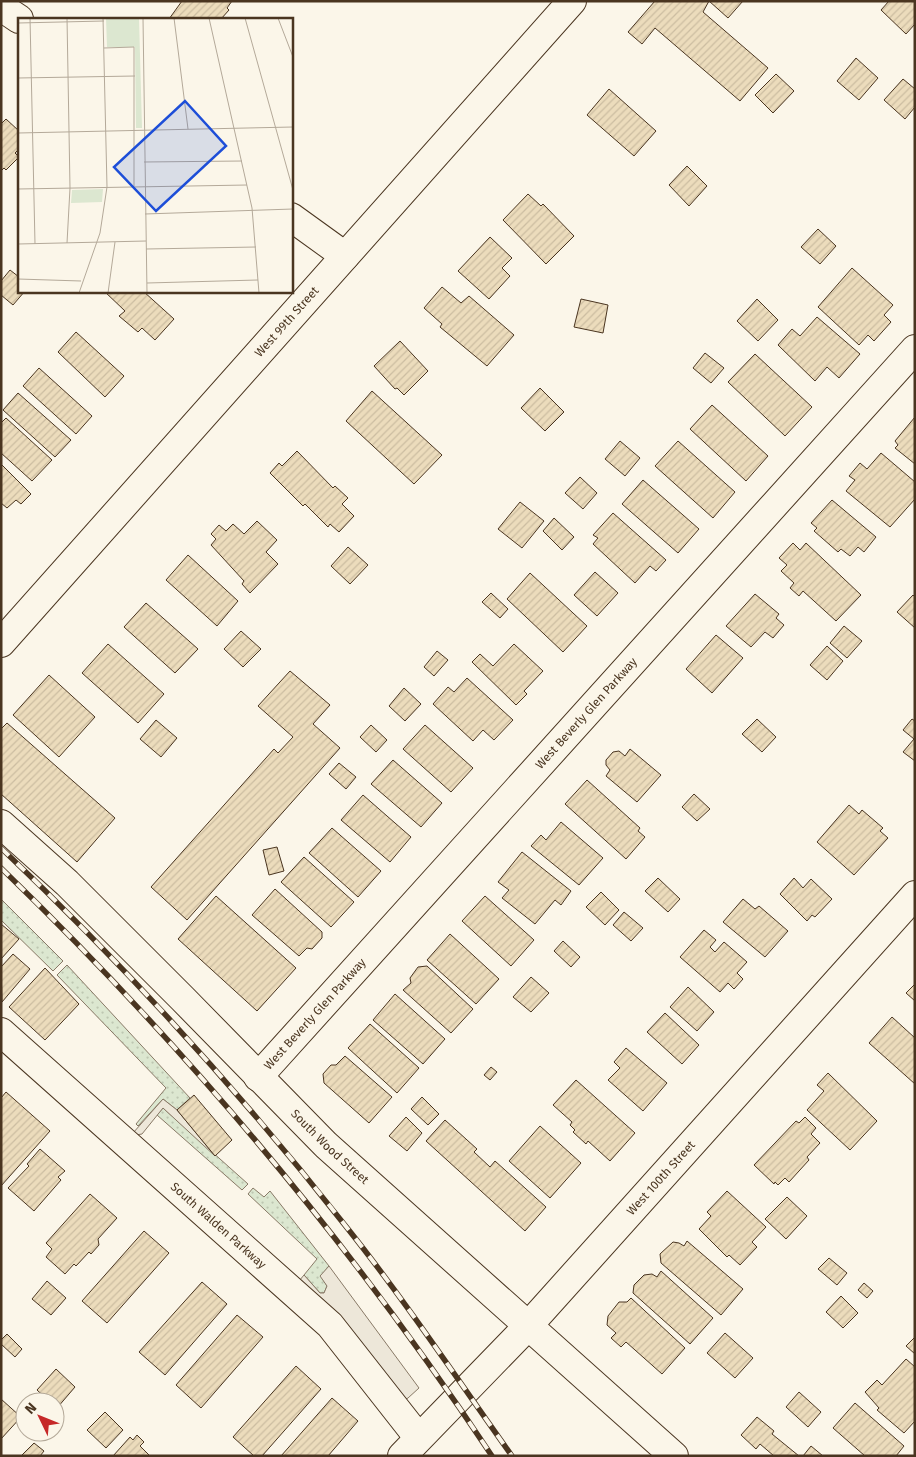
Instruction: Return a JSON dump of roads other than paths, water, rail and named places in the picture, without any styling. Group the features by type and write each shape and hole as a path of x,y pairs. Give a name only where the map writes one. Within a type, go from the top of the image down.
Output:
{"street":[{"name":"West 99th Street","path":"1,643 572,1"},
{"path":"1,7 18,18"},
{"path":"292,218 345,256"},
{"name":"West Beverly Glen Parkway","path":"258,1077 915,349"},
{"name":"South Wood Street","path":"1,824 66,883 183,998 326,1145 674,1456"},
{"name":"West 100th Street","path":"410,1446 528,1326 915,895"},
{"name":"South Walden Parkway","path":"1,1032 330,1325 410,1446"}],"railway":[{"path":"1,848 93,938 181,1032 266,1129 348,1229 432,1341 512,1456"},
{"path":"1,868 135,1005 262,1148 381,1299 438,1377 492,1456"}]}
